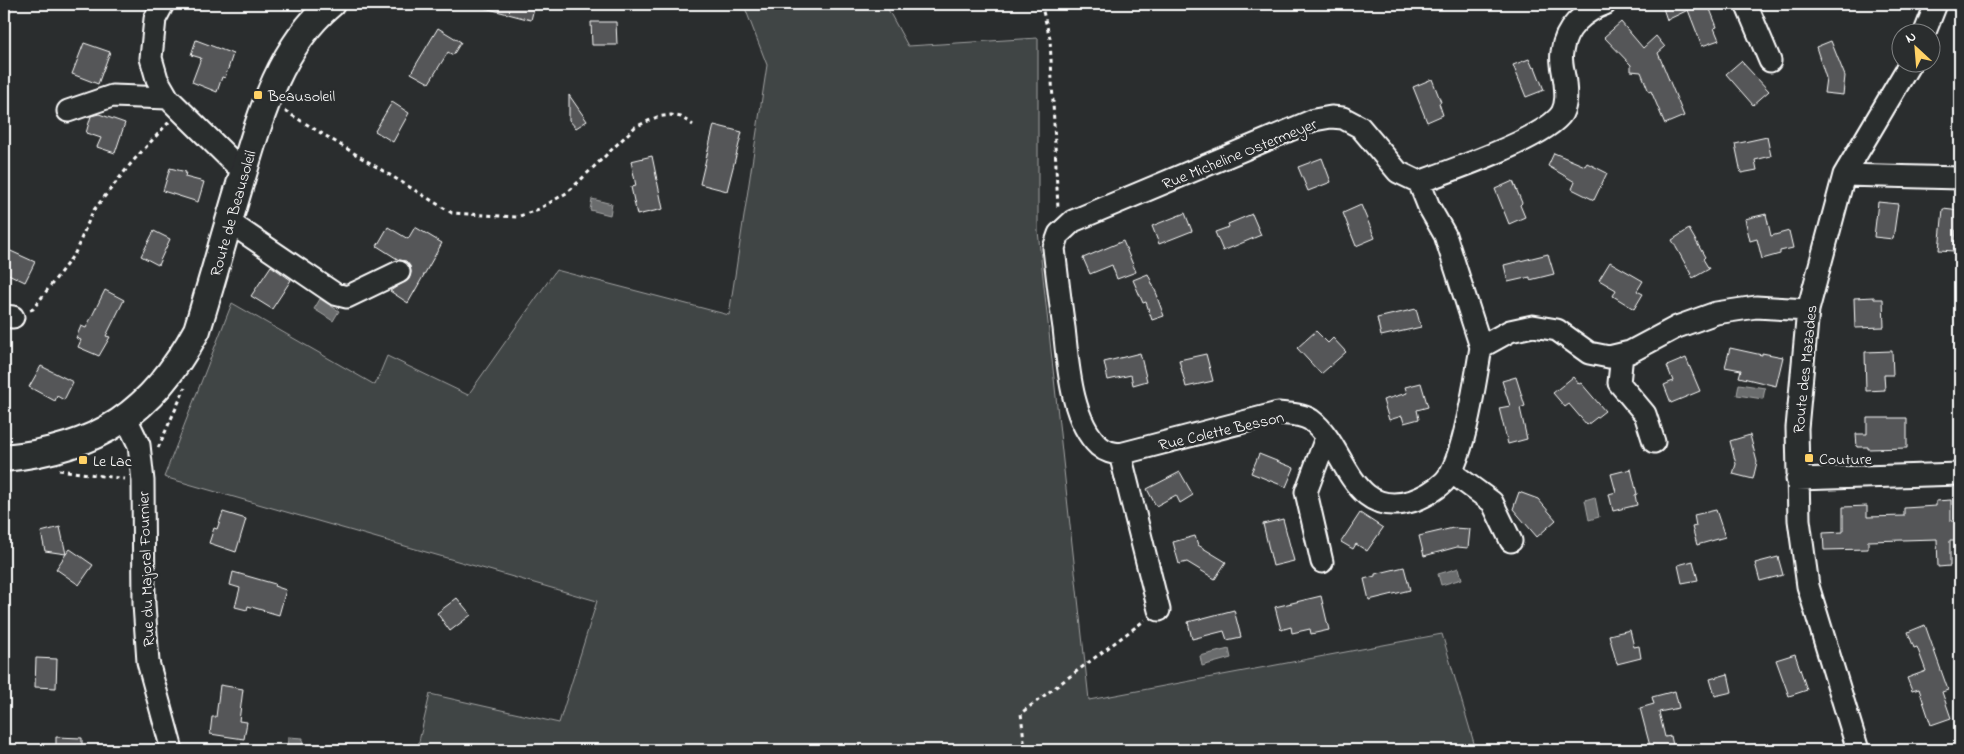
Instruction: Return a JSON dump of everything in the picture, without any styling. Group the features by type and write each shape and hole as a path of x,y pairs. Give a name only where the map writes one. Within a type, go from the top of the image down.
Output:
{"main road":[{"name":"Route de Beausoleil","path":"4,458 28,456 54,450 94,436 126,418 142,406 180,360 197,330 245,167 279,74 296,44 331,4"}],"street":[{"path":"163,4 155,19 151,58 157,79 174,104 234,163 245,167"},
{"path":"1605,4 1592,9 1579,18 1568,34 1562,53 1566,98 1562,112 1550,126 1527,139 1419,182 1429,206 1445,235 1482,347 1510,330 1533,326 1557,330 1589,353 1609,357 1630,352 1676,326 1716,314 1756,307 1808,310"},
{"path":"1746,4 1770,60"},
{"path":"1929,22 1936,4"},
{"name":"Route des Mazades","path":"1858,750 1808,586 1799,520 1797,428 1808,310 1844,175 1904,72"},
{"path":"68,111 112,96 174,104"},
{"name":"Rue Micheline Ostermeyer","path":"1059,234 1073,221 1314,120 1331,117 1343,118 1360,127 1398,172 1419,182"},
{"path":"1844,175 1960,178"},
{"path":"229,222 335,294 347,297 399,272"},
{"path":"1059,234 1054,248 1071,386 1078,411 1091,436 1100,447 1109,453 1120,454 1159,610"},
{"name":"Rue Colette Besson","path":"1120,454 1278,413 1294,414 1310,420 1326,438 1347,473 1372,501 1403,504 1417,500 1445,482 1460,455 1482,347"},
{"path":"1622,354 1619,383 1645,414 1654,442"},
{"name":"Rue du Majoral Fournier","path":"126,418 139,445 143,481 144,604 148,662 172,750"},
{"path":"1322,562 1306,492 1326,438"},
{"path":"1451,472 1492,502 1510,540"},
{"path":"1797,479 1960,474"}],"path":[{"path":"4,21 14,4"},
{"path":"1041,4 1050,38 1059,234"},
{"path":"268,100 452,213 499,216 518,217 539,209 568,192 635,127 657,117 671,115 680,117 693,125"},
{"path":"8,316 33,309 75,253 93,211 174,104"},
{"path":"55,470 143,481"},
{"path":"1025,750 1021,713 1159,610"}],"shaded area":[{"path":"751,4 885,4 908,46 1038,38 1038,231 1089,700 1442,634 1476,750 417,750 430,694 559,723 597,601 164,477 232,303 375,385 387,356 468,395 556,270 729,315 767,65 745,8"},
{"path":"592,199 612,204 610,215 590,210"},
{"path":"320,299 339,311 333,321 314,309"},
{"path":"1739,384 1765,388 1763,399 1737,395"},
{"path":"1595,497 1599,517 1589,520 1585,500"},
{"path":"1459,568 1462,579 1441,585 1438,574"},
{"path":"1229,649 1231,658 1202,666 1200,656"},
{"path":"288,737 303,738 302,750 287,750"}],"building":[{"path":"486,4 535,4 531,20 485,8"},
{"path":"1673,4 1708,4 1717,27 1714,28 1719,40 1702,46 1688,10 1667,20 1663,8"},
{"path":"591,22 616,22 617,45 592,45"},
{"path":"1621,22 1643,48 1656,36 1665,47 1658,53 1684,116 1665,124 1641,72 1631,71 1631,65 1604,37"},
{"path":"438,28 461,42 453,55 448,52 429,83 411,73"},
{"path":"196,40 233,54 225,78 222,77 217,92 192,82 201,58 191,55"},
{"path":"1831,41 1845,76 1843,95 1824,93 1826,78 1816,47"},
{"path":"84,43 110,52 98,84 72,74"},
{"path":"1529,59 1533,68 1535,67 1544,90 1526,97 1513,65"},
{"path":"1741,61 1769,91 1753,105 1726,74"},
{"path":"1432,79 1441,102 1439,103 1443,115 1427,122 1413,87"},
{"path":"569,95 587,121 576,128 569,120"},
{"path":"392,102 409,113 393,142 375,131"},
{"path":"99,114 125,123 115,153 97,147 101,138 86,133 91,116"},
{"path":"714,125 742,132 727,191 700,184"},
{"path":"1767,137 1771,156 1755,160 1757,170 1741,173 1735,144"},
{"path":"1554,153 1585,166 1587,163 1607,173 1594,200 1572,189 1575,182 1548,166"},
{"path":"652,156 663,209 637,215 631,187 636,186 631,161"},
{"path":"1322,158 1331,182 1308,191 1298,167"},
{"path":"170,168 186,172 185,177 204,182 198,202 163,191"},
{"path":"1513,181 1522,203 1520,205 1525,217 1509,224 1495,189"},
{"path":"1878,202 1898,204 1893,239 1874,237"},
{"path":"1361,205 1375,238 1356,246 1343,213"},
{"path":"1943,209 1960,211 1960,231 1956,230 1954,251 1939,250"},
{"path":"1185,213 1192,231 1159,244 1152,226"},
{"path":"1252,214 1261,235 1223,251 1215,232 1229,227 1228,224"},
{"path":"1766,214 1771,236 1789,231 1793,248 1780,251 1780,254 1762,259 1757,239 1750,241 1745,219"},
{"path":"388,227 408,239 415,227 442,243 408,303 390,291 409,279 410,266 406,261 399,260 377,246"},
{"path":"1689,229 1705,257 1703,259 1709,269 1693,278 1672,240"},
{"path":"154,231 170,239 158,265 141,256"},
{"path":"1123,241 1136,272 1117,279 1112,265 1090,274 1083,258"},
{"path":"4,248 35,262 25,282 4,272"},
{"path":"1548,254 1554,274 1530,280 1530,277 1508,282 1504,265"},
{"path":"1610,262 1643,281 1637,291 1643,294 1634,309 1613,296 1616,290 1599,280"},
{"path":"271,266 291,280 272,309 251,296"},
{"path":"1148,274 1164,316 1152,320 1146,302 1143,303 1133,280"},
{"path":"105,290 124,300 106,336 110,337 99,356 78,347 81,340 76,338 81,326 86,328"},
{"path":"1874,297 1874,299 1883,299 1884,327 1855,328 1854,298"},
{"path":"1416,309 1421,327 1381,336 1377,318"},
{"path":"1316,331 1328,343 1333,338 1346,352 1321,374 1297,348"},
{"path":"1730,348 1762,355 1762,353 1783,357 1776,386 1739,377 1741,370 1725,367"},
{"path":"1892,351 1893,375 1884,375 1885,390 1866,391 1865,352"},
{"path":"1140,353 1147,381 1133,385 1131,375 1108,380 1104,362"},
{"path":"1206,354 1213,381 1186,387 1179,360"},
{"path":"1686,358 1700,391 1671,403 1664,385 1673,381 1667,366"},
{"path":"41,366 73,382 64,400 57,396 55,401 29,387"},
{"path":"1516,377 1525,406 1520,408 1527,439 1508,444 1499,408 1510,406 1502,381"},
{"path":"1573,377 1579,384 1581,383 1605,411 1587,425 1569,404 1565,407 1553,393"},
{"path":"1421,383 1428,407 1417,410 1419,419 1404,423 1402,416 1389,420 1383,400 1407,393 1405,387"},
{"path":"1867,418 1907,418 1907,448 1868,449 1868,447 1857,447 1856,434 1867,434"},
{"path":"1750,435 1757,462 1753,479 1733,474 1736,464 1730,441"},
{"path":"1259,454 1294,468 1286,487 1251,473"},
{"path":"1631,469 1637,494 1635,495 1637,505 1613,511 1609,494 1616,492 1611,474"},
{"path":"1180,472 1193,495 1180,503 1176,495 1156,506 1147,489"},
{"path":"1519,492 1538,499 1556,520 1537,537 1513,509"},
{"path":"1951,500 1951,521 1957,521 1957,525 1960,525 1960,540 1950,540 1950,566 1938,567 1937,539 1868,541 1868,549 1824,550 1823,533 1843,532 1843,507 1867,506 1867,517 1904,516 1904,508 1936,506 1936,501"},
{"path":"1716,510 1725,537 1697,545 1692,527 1696,526 1694,515"},
{"path":"223,512 246,519 236,552 209,543 214,528 217,529"},
{"path":"1360,513 1383,528 1367,551 1356,544 1353,549 1341,542"},
{"path":"1283,519 1294,561 1273,566 1263,524"},
{"path":"60,527 66,554 45,551 41,532"},
{"path":"1453,528 1470,529 1468,548 1457,547 1424,556 1419,536"},
{"path":"1195,536 1198,545 1226,562 1215,579 1187,562 1179,564 1173,542"},
{"path":"70,549 93,565 79,585 56,569"},
{"path":"1778,557 1783,575 1760,581 1755,563"},
{"path":"1693,561 1698,580 1682,583 1678,565"},
{"path":"1404,567 1410,590 1369,600 1364,579 1375,576 1375,574"},
{"path":"233,572 275,584 274,586 286,590 279,615 248,606 247,610 235,607 240,588 230,585"},
{"path":"1321,596 1329,630 1311,634 1310,629 1292,633 1291,627 1281,630 1275,607"},
{"path":"457,598 471,615 450,631 437,613"},
{"path":"1234,610 1241,637 1227,640 1224,631 1192,639 1188,622"},
{"path":"1925,625 1948,690 1942,692 1951,718 1931,725 1919,689 1912,691 1907,678 1926,671 1917,647 1914,648 1908,632"},
{"path":"1630,630 1634,647 1639,646 1641,658 1617,664 1609,635"},
{"path":"1795,654 1807,690 1789,696 1776,660"},
{"path":"36,658 57,659 56,688 35,687"},
{"path":"1728,674 1732,692 1715,696 1710,679"},
{"path":"220,685 243,689 239,721 247,722 244,739 210,734 212,717 216,717"},
{"path":"1675,691 1679,708 1659,712 1665,737 1671,736 1674,750 1651,750 1640,708 1654,704 1652,697"},
{"path":"56,737 82,738 82,750 56,750"}],"place":[{"name":"Beausoleil","path":"258,95"},
{"name":"Couture","path":"1809,458"},
{"name":"Le Lac","path":"83,460"}]}
